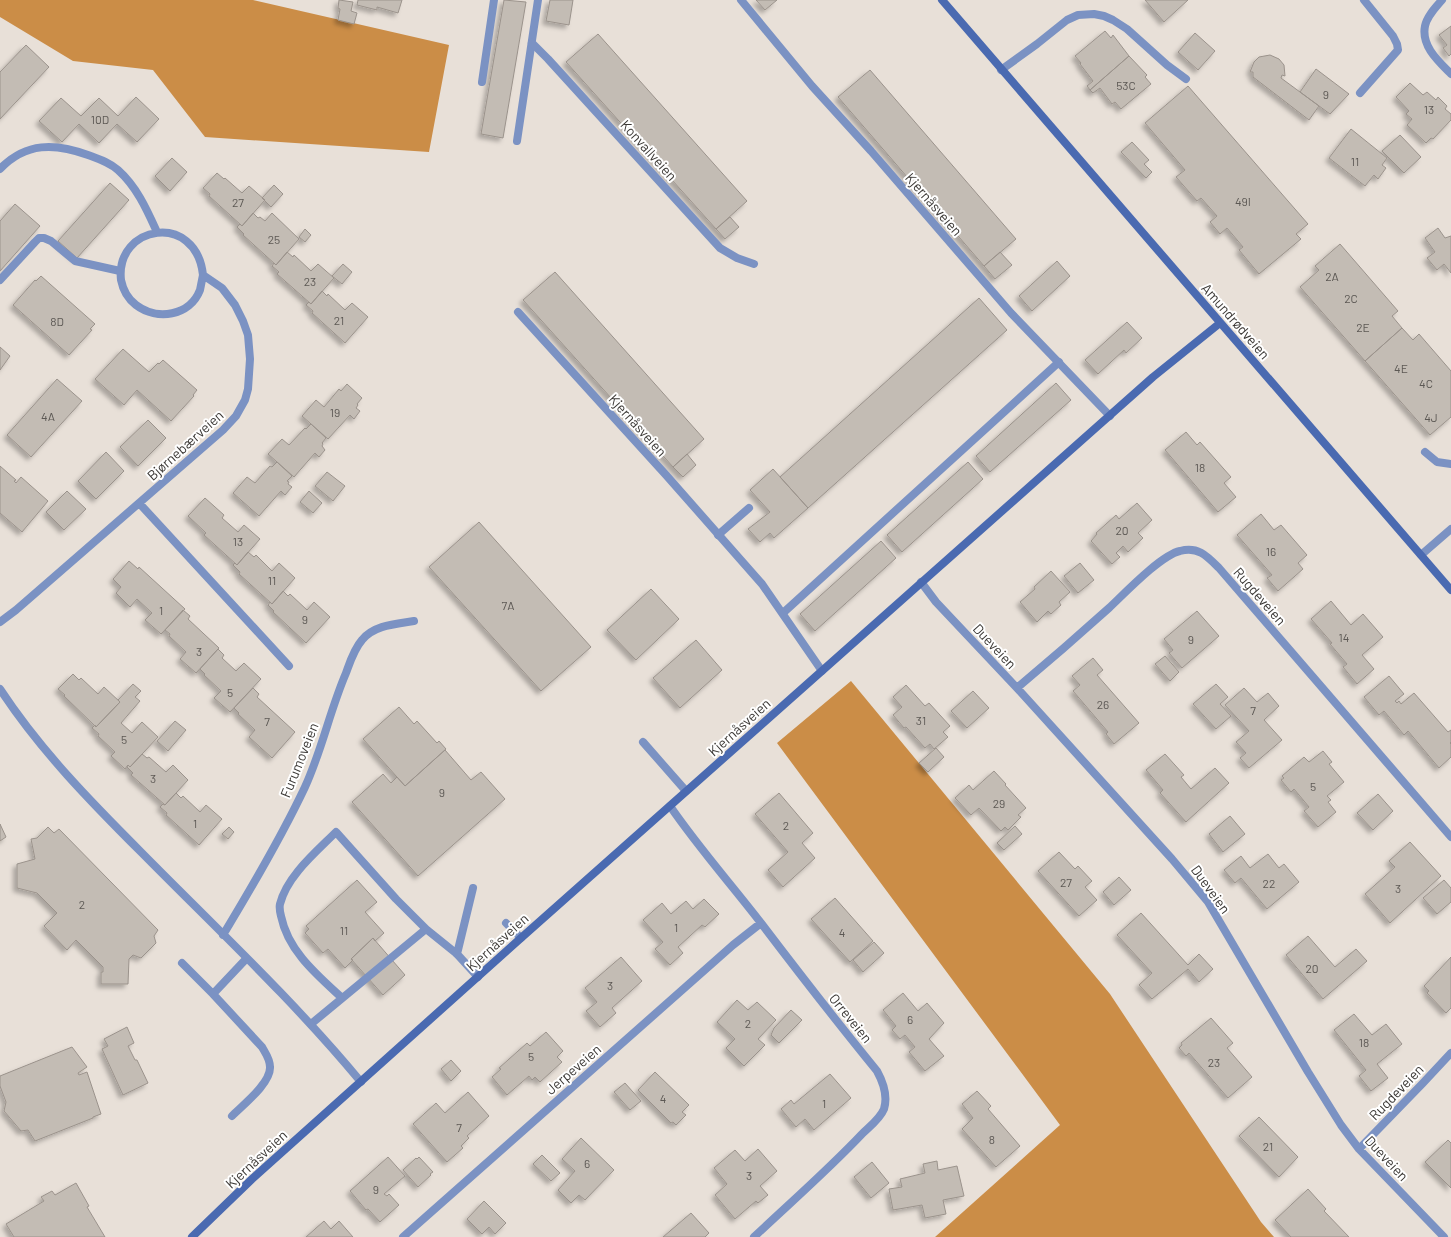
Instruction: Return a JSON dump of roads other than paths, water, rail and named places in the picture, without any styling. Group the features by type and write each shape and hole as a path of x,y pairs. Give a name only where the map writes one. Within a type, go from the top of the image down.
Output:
{"main road":[{"name":"Amundrødveien","path":"942,0 1451,590"},
{"name":"Kjernåsveien","path":"194,1236 252,1179 520,938 1153,377 1220,323"}],"street":[{"path":"482,82 494,0"},
{"path":"517,141 538,0"},
{"name":"Kjernåsveien","path":"741,0 792,62 1011,313 1110,416"},
{"path":"1360,93 1398,50 1393,36 1364,0"},
{"path":"1442,0 1429,16 1425,26 1425,37 1435,58 1451,74"},
{"path":"1001,70 1067,20 1078,15 1094,14 1113,20 1127,29 1167,65 1186,79"},
{"name":"Konvallveien","path":"532,43 720,248 736,258 754,264"},
{"path":"0,169 4,164 27,150 45,146 74,150 103,160 119,170 131,183 144,203 157,232"},
{"path":"157,232 180,236 190,243 197,252 202,263 203,275 199,291 190,304 176,313 159,315 143,311 130,301 122,287 120,271 128,249 136,241 157,232"},
{"path":"0,280 34,242 40,238 51,241 75,261 120,271"},
{"name":"Bjørnebærveien","path":"0,622 16,610 223,430 236,416 245,400 248,388 250,359 248,336 243,320 235,305 222,288 203,275"},
{"name":"Kjernåsveien","path":"518,312 762,584 822,671"},
{"path":"783,613 1059,362"},
{"path":"1425,452 1437,462 1451,464"},
{"path":"139,503 289,666"},
{"path":"718,535 749,508"},
{"path":"1421,555 1451,529"},
{"name":"Rugdeveien","path":"1017,688 1161,561 1174,552 1188,549 1202,552 1207,555 1219,568 1451,837"},
{"name":"Dueveien","path":"921,582 936,602 1017,688 1172,859 1208,902 1341,1125 1359,1149 1444,1237"},
{"name":"Furumoveien","path":"222,935 270,855 305,786 320,749 340,687 355,650 361,640 370,632 392,624 414,621"},
{"path":"0,689 38,742 91,801 310,1024 361,1082"},
{"path":"643,742 686,791"},
{"name":"Orreveien","path":"670,806 800,975 877,1071 882,1082 885,1105 878,1118 853,1144 754,1237"},
{"path":"342,998 320,978 297,952 283,927 279,906 287,886 312,856 336,832 396,899 426,929 457,954 478,977"},
{"path":"457,954 473,888"},
{"path":"506,923 520,938"},
{"name":"Jerpeveien","path":"403,1237 733,945 761,923"},
{"path":"310,1024 426,929"},
{"path":"213,994 246,959"},
{"path":"182,963 262,1047 268,1057 270,1069 263,1086 232,1116"},
{"name":"Rugdeveien","path":"1359,1149 1451,1053"}]}
